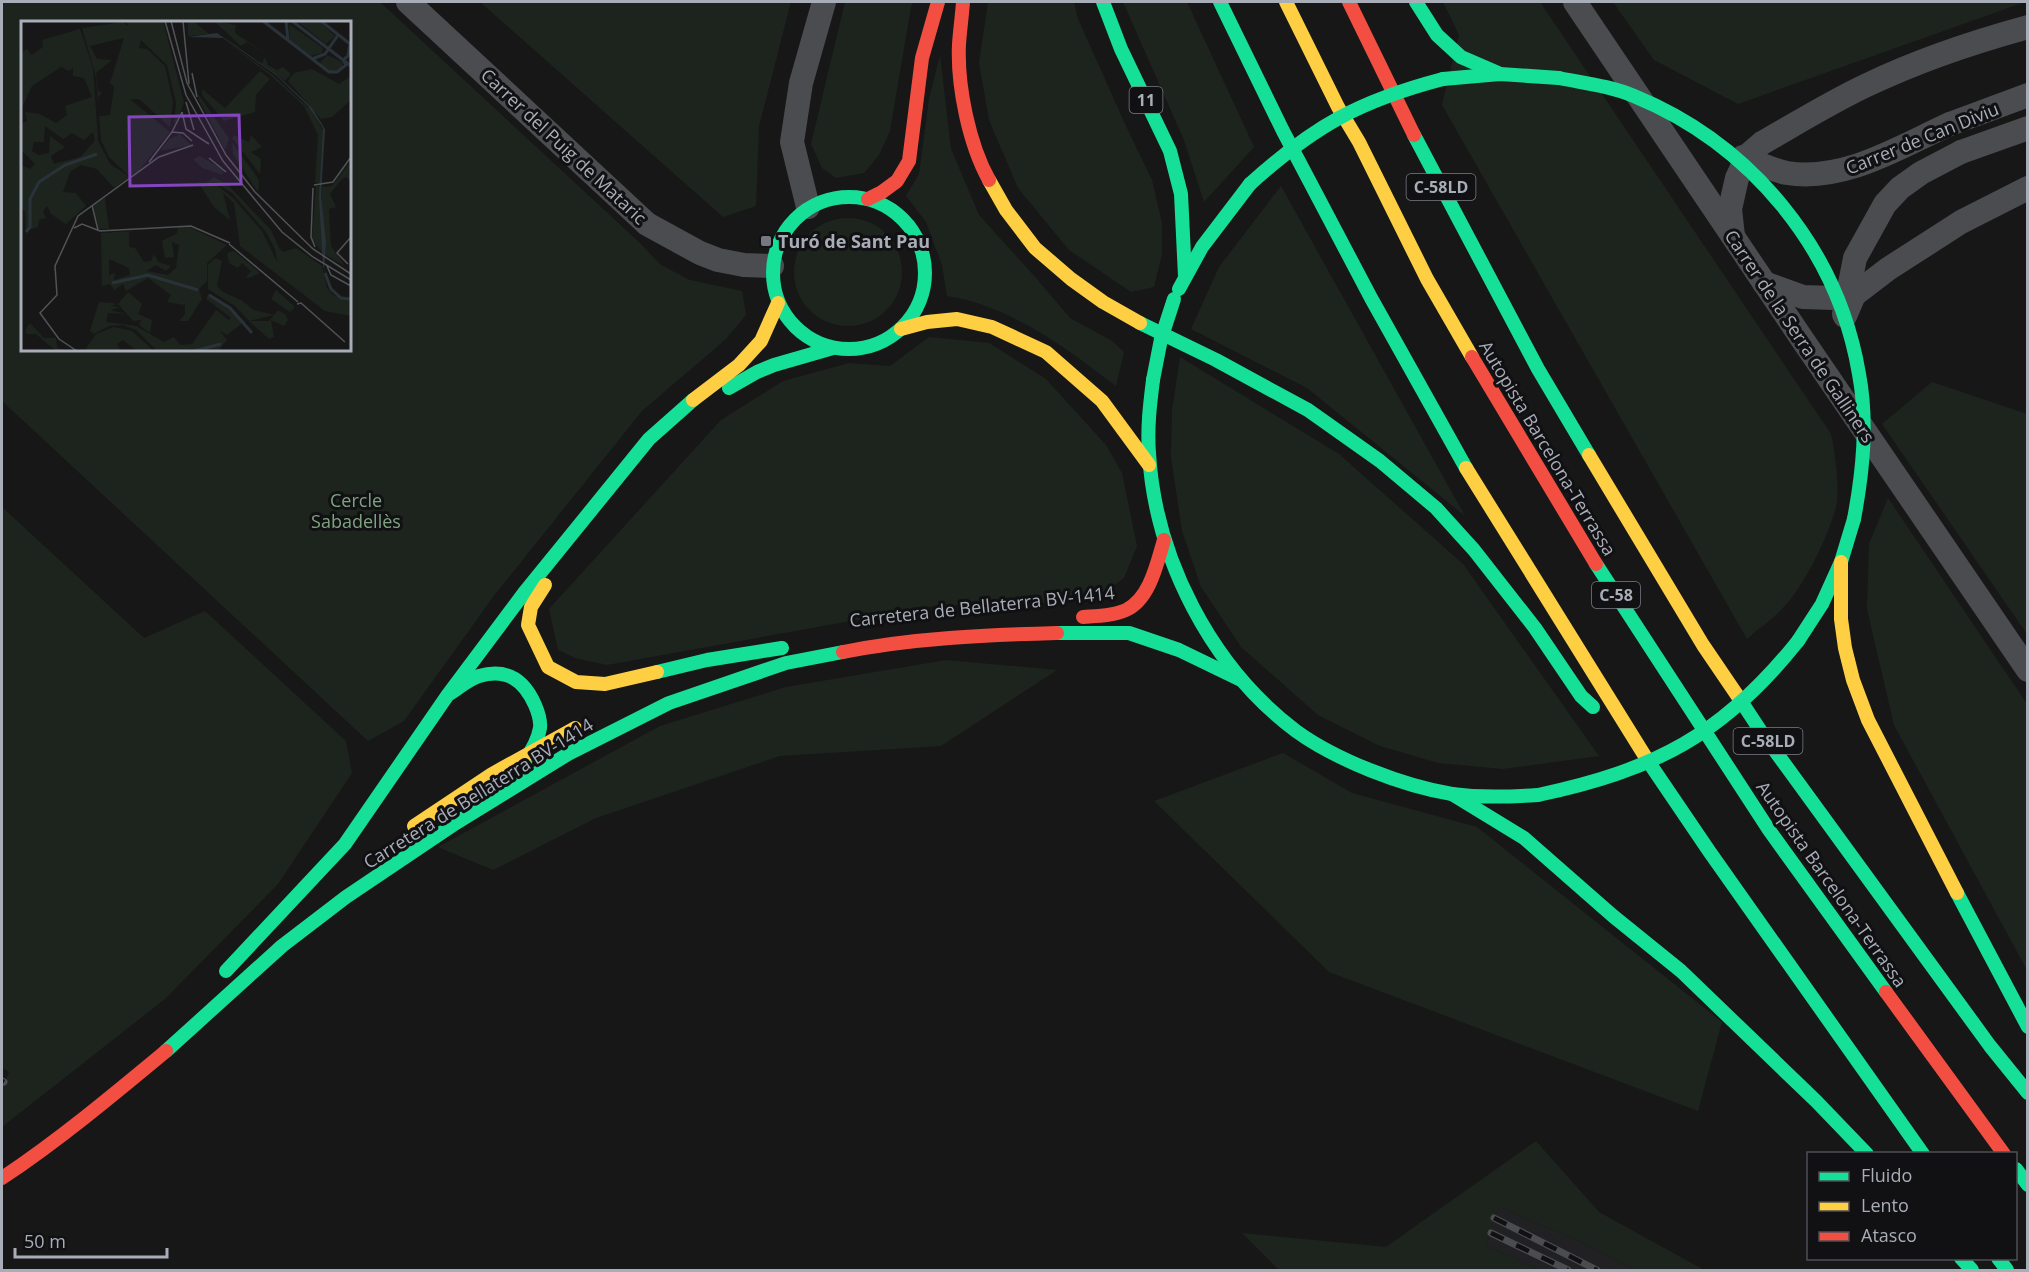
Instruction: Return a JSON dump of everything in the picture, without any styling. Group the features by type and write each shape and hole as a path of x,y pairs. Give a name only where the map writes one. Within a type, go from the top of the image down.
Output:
{"main road":[{"path":"868,199 882,192 897,180 909,161 922,57 938,2"},
{"path":"963,2 958,46 962,91 975,147 987,176 1006,210 1035,248 1071,279 1103,302 1308,410 1380,461 1436,508 1474,550 1535,628 1581,696 1640,749"},
{"path":"1220,2 1283,131 1371,298 1459,457 1640,749 1709,851 1922,1152"},
{"name":"Autopista Barcelona-Terrassa","path":"1286,2 1427,279 1522,442 1609,584 1769,830 2003,1152"},
{"name":"C-58LD","path":"1349,2 1427,161 1538,369 1703,645 1762,733 1983,1036 2028,1093"},
{"path":"1416,2 1437,35 1461,57 1500,74"},
{"name":"11","path":"1105,7 1121,49 1170,151 1181,194 1185,276"},
{"path":"1500,74 1559,78 1605,87 1635,96 1698,128 1752,171 1792,216 1849,305 1864,427 1862,474 1854,519 1841,562 1822,604 1798,642 1777,669 1750,696 1707,730 1655,760 1581,786 1538,795 1493,797 1452,794 1396,780 1336,754 1295,730 1241,680 1218,651 1197,616 1178,578 1164,540 1149,465 1148,425 1161,339 1174,299 1205,242 1250,184 1285,153 1320,128 1358,107 1443,79 1500,74"},
{"path":"849,196 868,199 888,207 905,221 919,242 925,266 923,293 914,313 901,329 879,344 856,350 833,348 805,336 789,322 778,303 772,266 777,244 789,225 808,207 830,198 849,196"},
{"name":"Carretera de Bellaterra BV-1414","path":"447,696 482,675 502,674 519,681 534,701 540,724 533,748 516,773 423,831 239,970 216,983 345,844 447,696 524,593 649,439 694,398 739,365 761,341 778,303"},
{"path":"901,329 927,322 957,318 992,327 1047,352 1102,401 1149,465"},
{"path":"711,673 796,646 707,660 605,684 576,682 548,667 528,625 531,607 549,579 658,447 718,395 757,372 774,365 833,348"},
{"name":"Carretera de Bellaterra BV-1414","path":"1064,618 1088,617 1127,610 1146,590 1152,579 1164,540"},
{"path":"1841,562 1845,646 1857,692 1868,720 2028,1027"},
{"name":"Carretera de Bellaterra BV-1414","path":"2,1178 125,1085 205,1017 282,946 294,928 568,754 669,703 786,663 876,645 995,635 1129,633 1179,650 1241,680"},
{"name":"Carretera de Bellaterra BV-1414","path":"402,835 460,793 533,748 591,720"},
{"path":"1452,794 1524,838 1613,916 1681,971 1816,1101 1865,1152"},
{"path":"2017,1170 2028,1185"}],"street":[{"name":"Carrer del Puig de Mataric","path":"408,2 647,224 717,260 744,265 772,266"},
{"path":"808,207 792,142 801,83 824,2"},
{"name":"Carrer de la Serra de Galliners","path":"1575,2 1843,400 2028,669"},
{"path":"1734,238 1730,209 1737,178 1748,154 1762,143 1876,81 1986,38 2028,27"},
{"name":"Carrer de Can Diviu","path":"1731,153 1788,173 1834,173 1866,163 1950,124 2028,96"},
{"path":"1660,128 1693,140 1713,144 1741,147 1762,143"},
{"name":"Carrer de Can Diviu","path":"1843,400 1846,314 1855,258 1885,204 1900,188 1921,173 1961,152 2028,128"},
{"path":"1764,283 1803,297 1834,298 1849,305 1888,269 1920,247 1961,222 2028,188"}],"shaded area":[{"path":"1499,1207 1583,1243 1634,1270 1539,1270 1486,1245"}],"green space":[{"name":"Cercle Sabadellès","path":"2,2 380,2 661,265 690,280 742,291 746,315 725,340 642,411 493,597 404,721 368,741 2,401"},
{"path":"480,2 791,2 759,126 756,206 723,217"},
{"path":"845,2 913,2 890,131 879,155 864,173 836,178 822,168 811,144"},
{"path":"988,2 1074,2 1078,19 1152,180 1162,223 1162,254 1154,287 1131,292 1069,250 1018,188 989,120 979,63"},
{"path":"1123,2 1187,2 1254,147 1204,202 1184,140"},
{"path":"1443,2 1540,2 1831,434 1837,491 1836,507 1827,532 1799,588 1774,617 1747,639 1442,105 1459,35"},
{"path":"1613,2 2025,2 1738,104 1654,60"},
{"path":"940,55 951,149 979,215 1070,318 1112,341 1124,352 1116,386 1037,330 993,309 947,296 942,265 926,222 906,196 919,174 929,99"},
{"path":"1281,186 1465,516 1307,388 1191,329 1219,267"},
{"path":"848,218 869,222 887,233 898,251 902,272 898,293 887,311 869,322 848,326 827,322 809,311 798,293 794,272 798,251 809,233 827,222"},
{"path":"929,337 989,343 1046,379 1106,445 1122,473 1137,546 1124,578 1093,601 934,606 607,665 575,658 558,650 549,609 721,420 783,381 849,363 890,366"},
{"path":"1180,357 1339,454 1463,564 1599,756 1503,769 1438,763 1380,746 1318,715 1241,647 1201,587 1182,531 1171,457 1172,411"},
{"path":"1932,382 2027,414 2027,634 1882,424"},
{"path":"1888,498 2027,704 2027,970 1894,725 1867,609 1869,544"},
{"path":"2,507 144,638 205,611 346,741 352,773 278,884 165,999 2,1127 2,1088 9,1072 2,1068"},
{"path":"946,660 1057,670 941,746 780,756 596,818 493,870 438,847 660,726 786,687"},
{"path":"1283,753 1352,793 1477,827 1722,1022 1698,1111 1329,972 1154,801"},
{"path":"1536,1141 1599,1212 1704,1270 1634,1270 1583,1243 1499,1207 1486,1245 1539,1270 1279,1270 1242,1233 1386,1247"}],"railway":[{"path":"1494,1218 1597,1270"},
{"path":"1491,1233 1568,1270"}],"traffic: fast":[{"path":"1103,2 1121,49 1170,151 1181,194 1185,276"},
{"path":"1220,2 1283,131 1371,298 1466,468"},
{"path":"1416,2 1437,35 1461,57 1498,73"},
{"path":"1443,79 1500,74 1559,78"},
{"path":"1559,78 1607,87 1634,96 1676,117 1716,142 1751,172 1782,206 1809,244 1831,285 1848,328 1862,392 1863,446 1854,519"},
{"path":"1250,184 1295,146 1339,118 1386,97 1443,79"},
{"path":"1414,135 1538,369 1589,455"},
{"path":"1179,289 1202,247 1250,184"},
{"path":"849,197 864,198 878,203 903,219 919,244 924,258 925,273 924,288 919,302 903,327 878,343 864,348 849,349 834,348 820,343 795,327 779,302 774,288 773,273 774,258 779,244 795,219 820,203 834,198 849,197"},
{"path":"1153,380 1161,339 1174,299"},
{"path":"1140,323 1216,360 1308,410 1380,461 1436,508 1474,550 1535,628 1581,696 1593,707"},
{"path":"729,388 774,365 833,348"},
{"path":"1153,380 1148,434 1149,453 1154,492 1163,532 1176,570 1193,607 1214,643 1238,675 1266,705 1296,731 1350,762 1413,785 1452,794 1495,797 1538,795"},
{"path":"226,971 345,844 447,696 524,593 649,439 693,400"},
{"path":"1798,641 1822,604 1841,562 1854,519"},
{"path":"1596,564 1769,830 1886,992"},
{"path":"1057,633 1129,633 1179,650 1241,680"},
{"path":"1538,795 1617,774 1684,744 1714,724 1742,701 1770,674 1798,641"},
{"path":"657,672 707,660 782,648"},
{"path":"166,1051 282,946 346,897 456,823 568,754 669,703 786,663 843,652"},
{"path":"451,693 472,679 489,674 506,675 520,683 531,696 540,722 536,741 524,762"},
{"path":"1739,698 1762,733 1990,1046 2028,1093"},
{"path":"1648,761 1922,1152"},
{"path":"1452,794 1524,838 1613,916 1681,971 1816,1101 1865,1152"},
{"path":"1957,893 2028,1027"},
{"path":"2017,1170 2028,1185"},
{"path":"1963,1260 1972,1270"},
{"path":"2000,1260 2007,1270"}],"traffic: slow":[{"path":"1286,2 1427,279 1472,357"},
{"path":"989,180 1006,210 1035,248 1071,279 1103,302 1140,323"},
{"path":"693,400 739,365 761,341 778,303"},
{"path":"901,329 927,322 957,319 992,327 1046,352 1102,401 1149,465"},
{"path":"1589,455 1703,645 1739,698"},
{"path":"1466,468 1648,761"},
{"path":"1841,562 1841,619 1853,680 1868,720 1957,893"},
{"path":"545,585 531,607 528,625 548,667 576,682 605,684 657,672"},
{"path":"414,826 492,774 575,728"}],"traffic: jam":[{"path":"868,199 897,181 909,161 922,58 938,2"},
{"path":"963,2 959,44 962,96 970,132 989,180"},
{"path":"1349,2 1414,135"},
{"path":"1472,357 1596,564"},
{"path":"1083,617 1116,613 1134,605 1147,589 1164,540"},
{"path":"843,652 923,640 1057,633"},
{"path":"1886,992 2003,1152"},
{"path":"2,1178 65,1133 166,1051"}],"place":[{"name":"Turó de Sant Pau","path":"766,241"}]}
